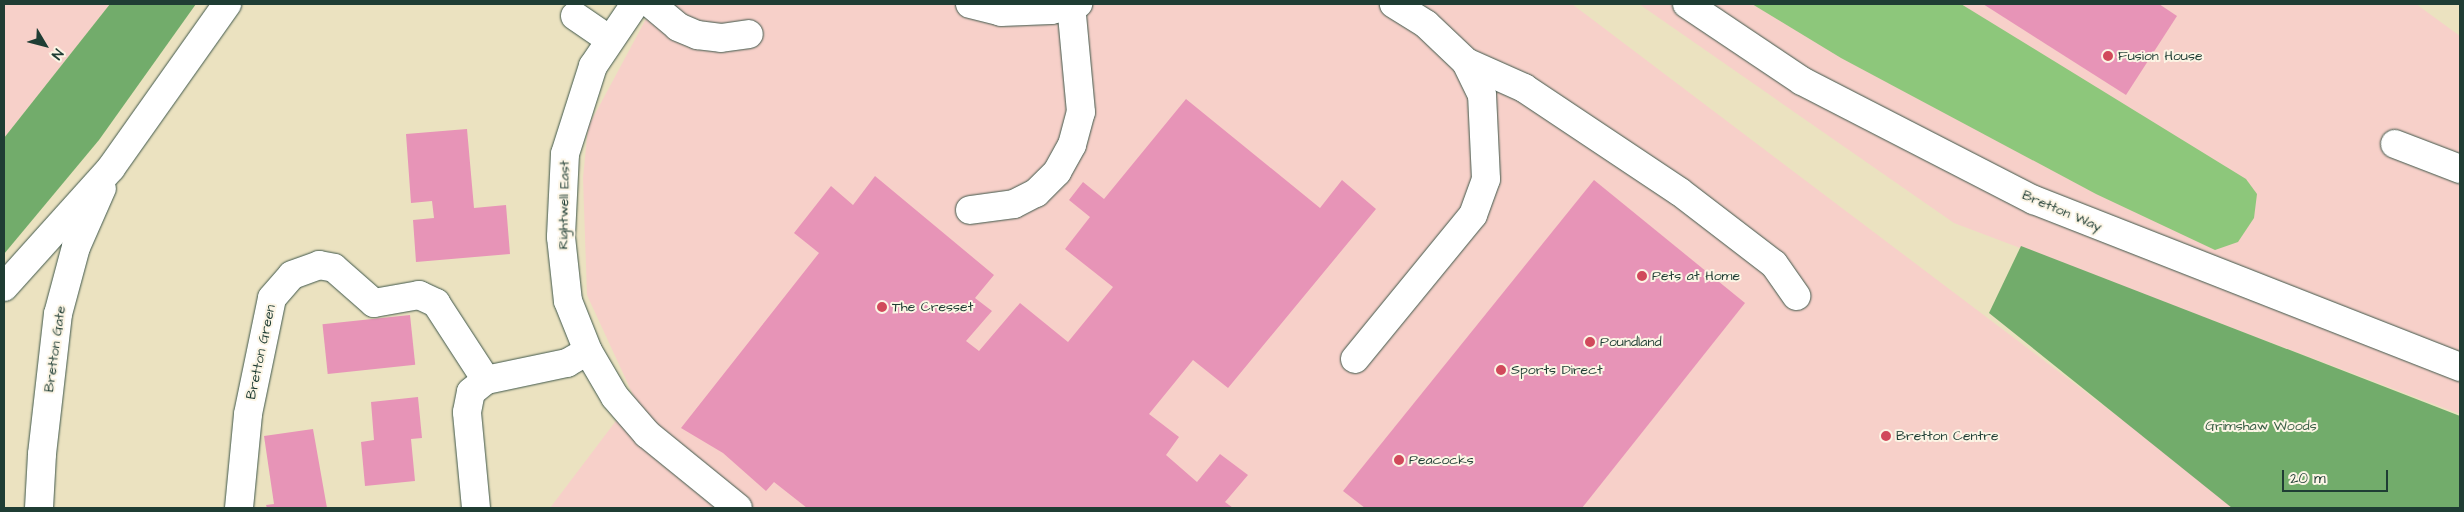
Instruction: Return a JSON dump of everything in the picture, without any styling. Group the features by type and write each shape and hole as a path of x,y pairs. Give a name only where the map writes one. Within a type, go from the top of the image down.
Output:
{"street":[{"name":"Bretton Gate","path":"4,287 110,168 226,4"},
{"name":"Rightwell East","path":"635,4 593,66 565,154 561,237 568,301 588,351 615,397 646,434 738,508"},
{"path":"650,4 678,27 697,35 721,38 749,34"},
{"path":"970,4 1002,12 1051,10 1074,4 1081,112 1072,145 1057,172 1036,193 1014,204 970,210"},
{"path":"1394,4 1426,24 1466,62 1524,88 1680,192 1774,264 1796,296"},
{"name":"Bretton Way","path":"1687,4 1802,81 2034,200 2460,367"},
{"path":"575,16 610,40"},
{"path":"1355,358 1473,215 1486,180 1487,141 1482,95 1466,62"},
{"path":"2395,144 2460,169"},
{"name":"Bretton Gate","path":"39,508 58,314 76,247 110,168"},
{"name":"Bretton Green","path":"239,508 248,414 268,315 272,298 292,275 319,265 334,268 374,303 419,295 436,303 486,380"},
{"path":"476,508 467,412 472,392 486,380 567,363 588,351"}],"shaded area":[{"path":"4,4 110,4 4,138"},
{"name":"Bretton Centre","path":"654,4 1572,4 2239,508 550,508 634,397 587,295 583,178 588,127"},
{"path":"1639,4 2416,4 2460,36 2460,414 1954,223"}],"green space":[{"path":"110,4 196,4 99,140 4,254 4,138"},
{"path":"1752,4 1961,4 2246,179 2257,194 2254,218 2238,242 2215,250 2096,194 1841,58"},
{"name":"Grimshaw Woods","path":"2021,246 2460,416 2460,508 2232,508 1989,313"}],"building":[{"name":"Fusion House","path":"1983,4 2159,4 2177,16 2126,95"},
{"name":"The Cresset","path":"1186,99 1320,208 1342,180 1376,209 1228,388 1193,360 1149,414 1179,437 1166,455 1197,482 1220,454 1248,475 1225,502 1233,508 807,508 774,482 766,491 723,453 681,428 819,253 794,233 831,186 853,205 875,176 994,275 975,298 992,311 966,341 979,351 1020,303 1068,342 1113,287 1065,249 1090,217 1069,200 1083,182 1104,199"},
{"path":"467,129 474,208 506,205 510,254 416,262 413,220 434,218 432,201 411,203 406,134"},
{"path":"1594,180 1745,303 1582,508 1365,508 1343,491"},
{"path":"410,315 415,365 328,374 322,324"},
{"path":"418,397 422,438 411,439 415,481 365,486 361,442 374,440 371,402"},
{"path":"313,429 327,508 267,508 266,505 274,504 264,436"}],"place":[{"name":"Fusion House","path":"2108,56"},
{"name":"Pets at Home","path":"1642,276"},
{"name":"The Cresset","path":"882,307"},
{"name":"Poundland","path":"1590,342"},
{"name":"Sports Direct","path":"1501,370"},
{"name":"Bretton Centre","path":"1886,436"},
{"name":"Peacocks","path":"1399,460"}]}
